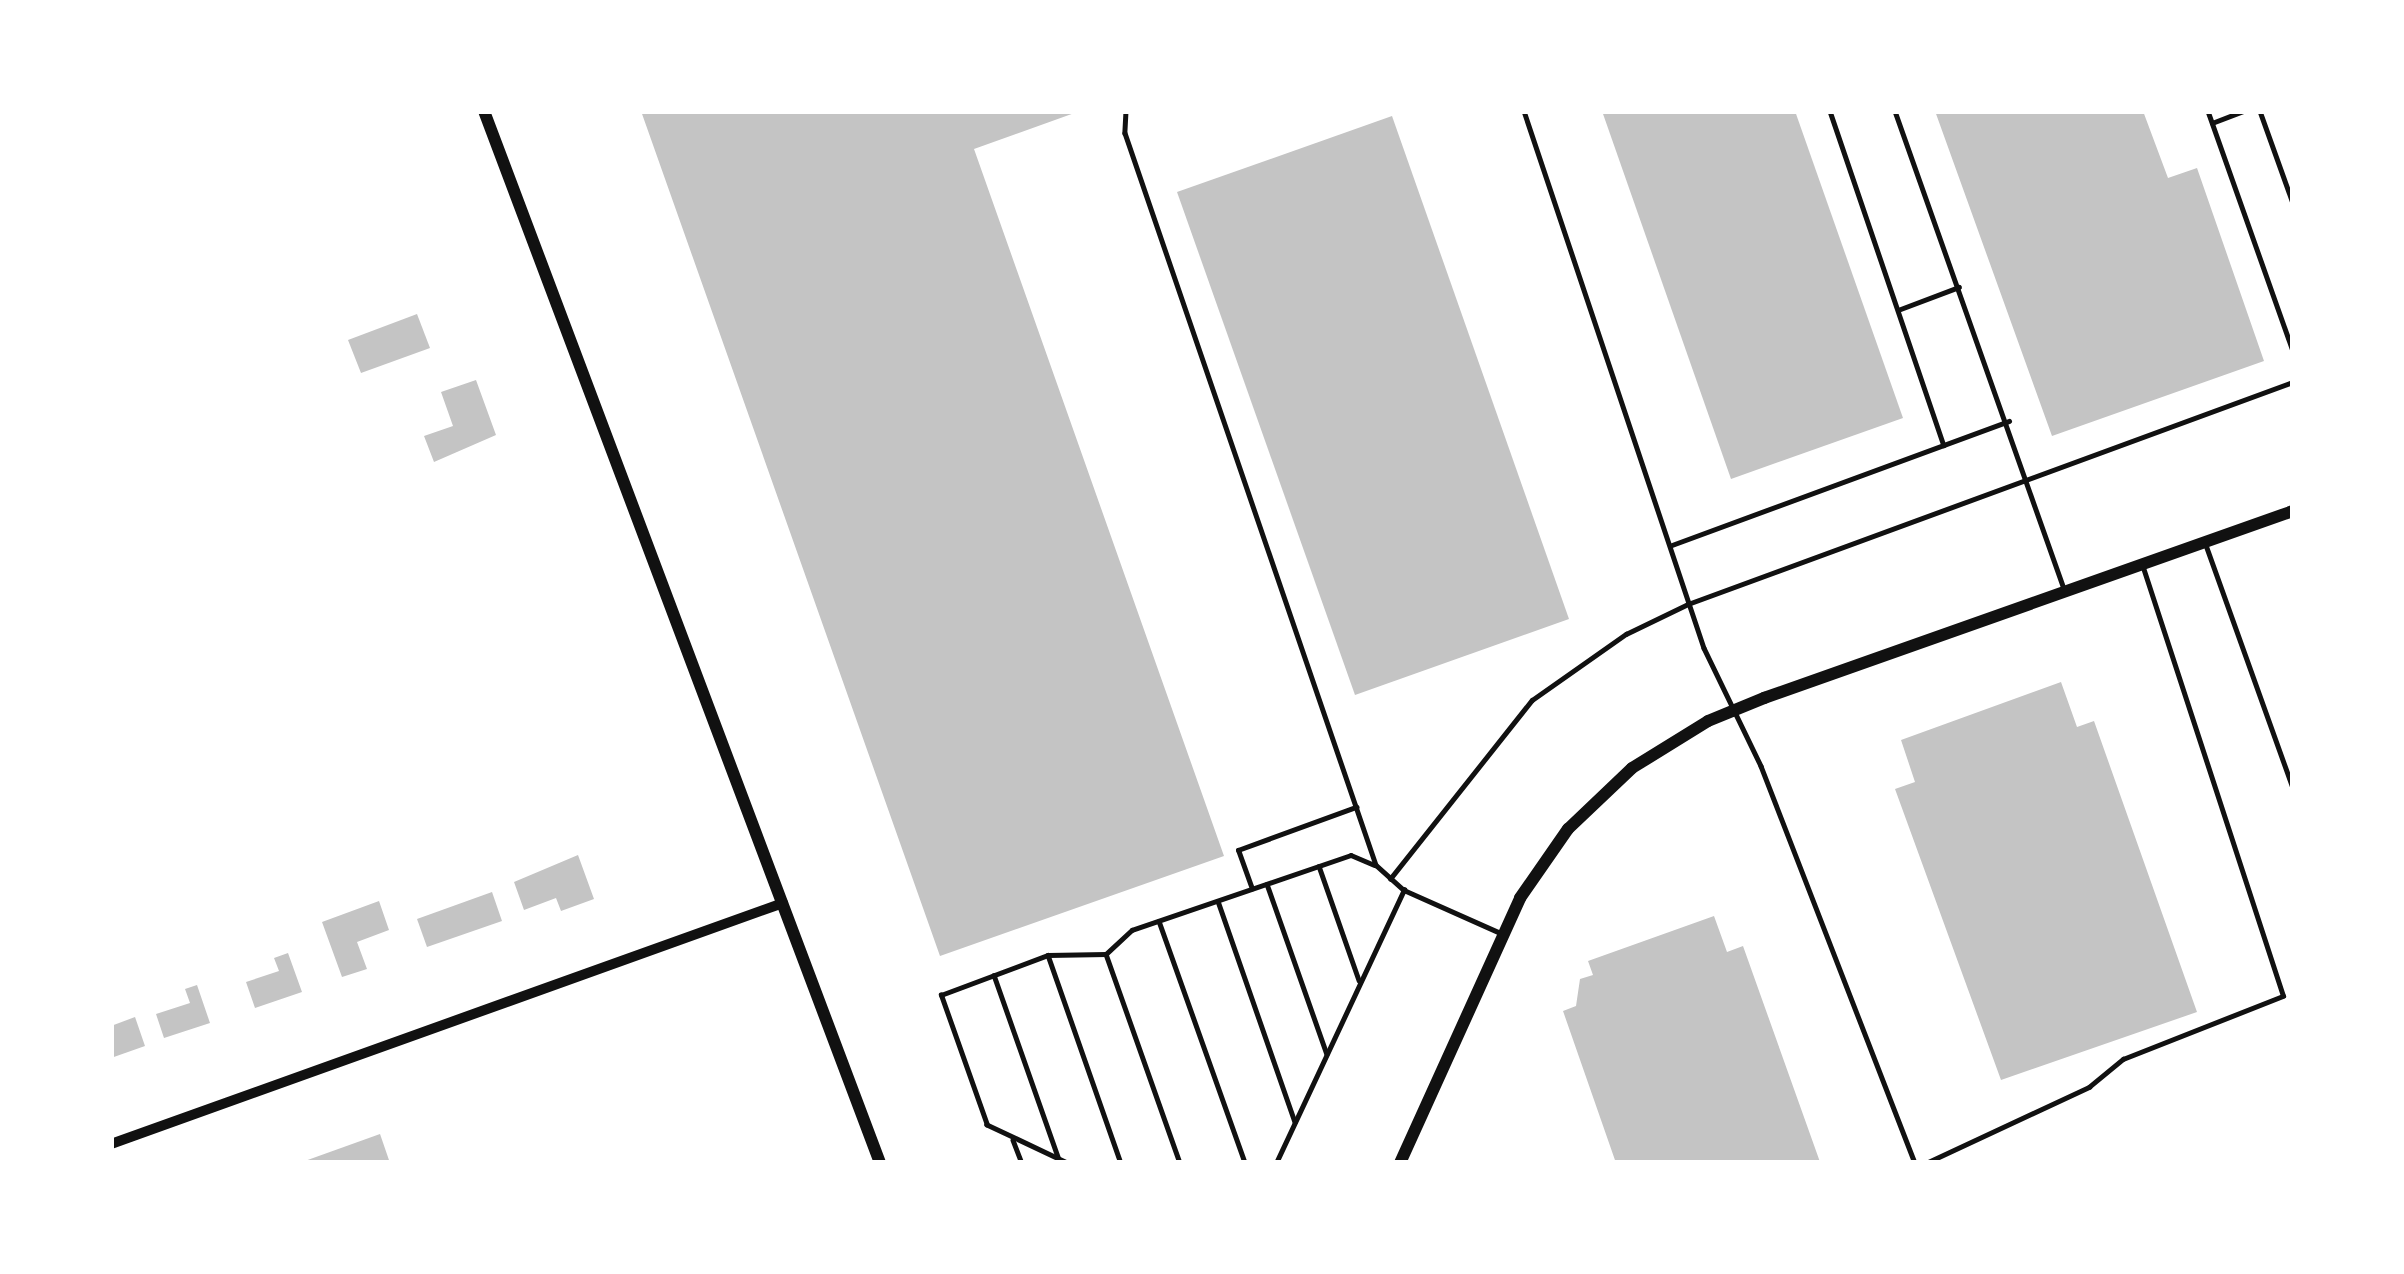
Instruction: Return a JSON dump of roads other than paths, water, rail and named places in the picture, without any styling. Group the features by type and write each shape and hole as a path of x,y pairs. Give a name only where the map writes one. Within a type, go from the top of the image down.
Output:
{"street":[{"path":"484,111 880,1163"},
{"path":"1400,1163 1503,934 1550,852 1606,789 1656,751 1733,710 2293,511"},
{"path":"111,1144 783,903"}],"lane":[{"path":"1126,111 1125,133 1376,865"},
{"path":"1523,111 1688,604 1915,1163"},
{"path":"1830,111 1944,445"},
{"path":"1895,111 2066,592"},
{"path":"2207,111 2293,351"},
{"path":"2212,123 2244,111"},
{"path":"2260,111 2293,203"},
{"path":"1898,310 1959,287"},
{"path":"1390,879 1532,700 1626,634 1688,604 2293,382"},
{"path":"1672,545 2009,421"},
{"path":"2205,543 2293,788"},
{"path":"1927,1163 2089,1087 2123,1059 2283,996 2142,565"},
{"path":"1252,889 1238,850 1356,808"},
{"path":"1066,1163 987,1125 940,995 1048,955 1106,954 1132,930 1351,855 1376,865 1404,890 1503,934"},
{"path":"1319,866 1360,983"},
{"path":"1267,884 1327,1054"},
{"path":"1276,1163 1404,890"},
{"path":"1218,901 1295,1122"},
{"path":"1159,921 1245,1163"},
{"path":"1106,954 1180,1163"},
{"path":"1048,955 1121,1163"},
{"path":"994,975 1058,1159"},
{"path":"1012,1137 1022,1163"}]}
